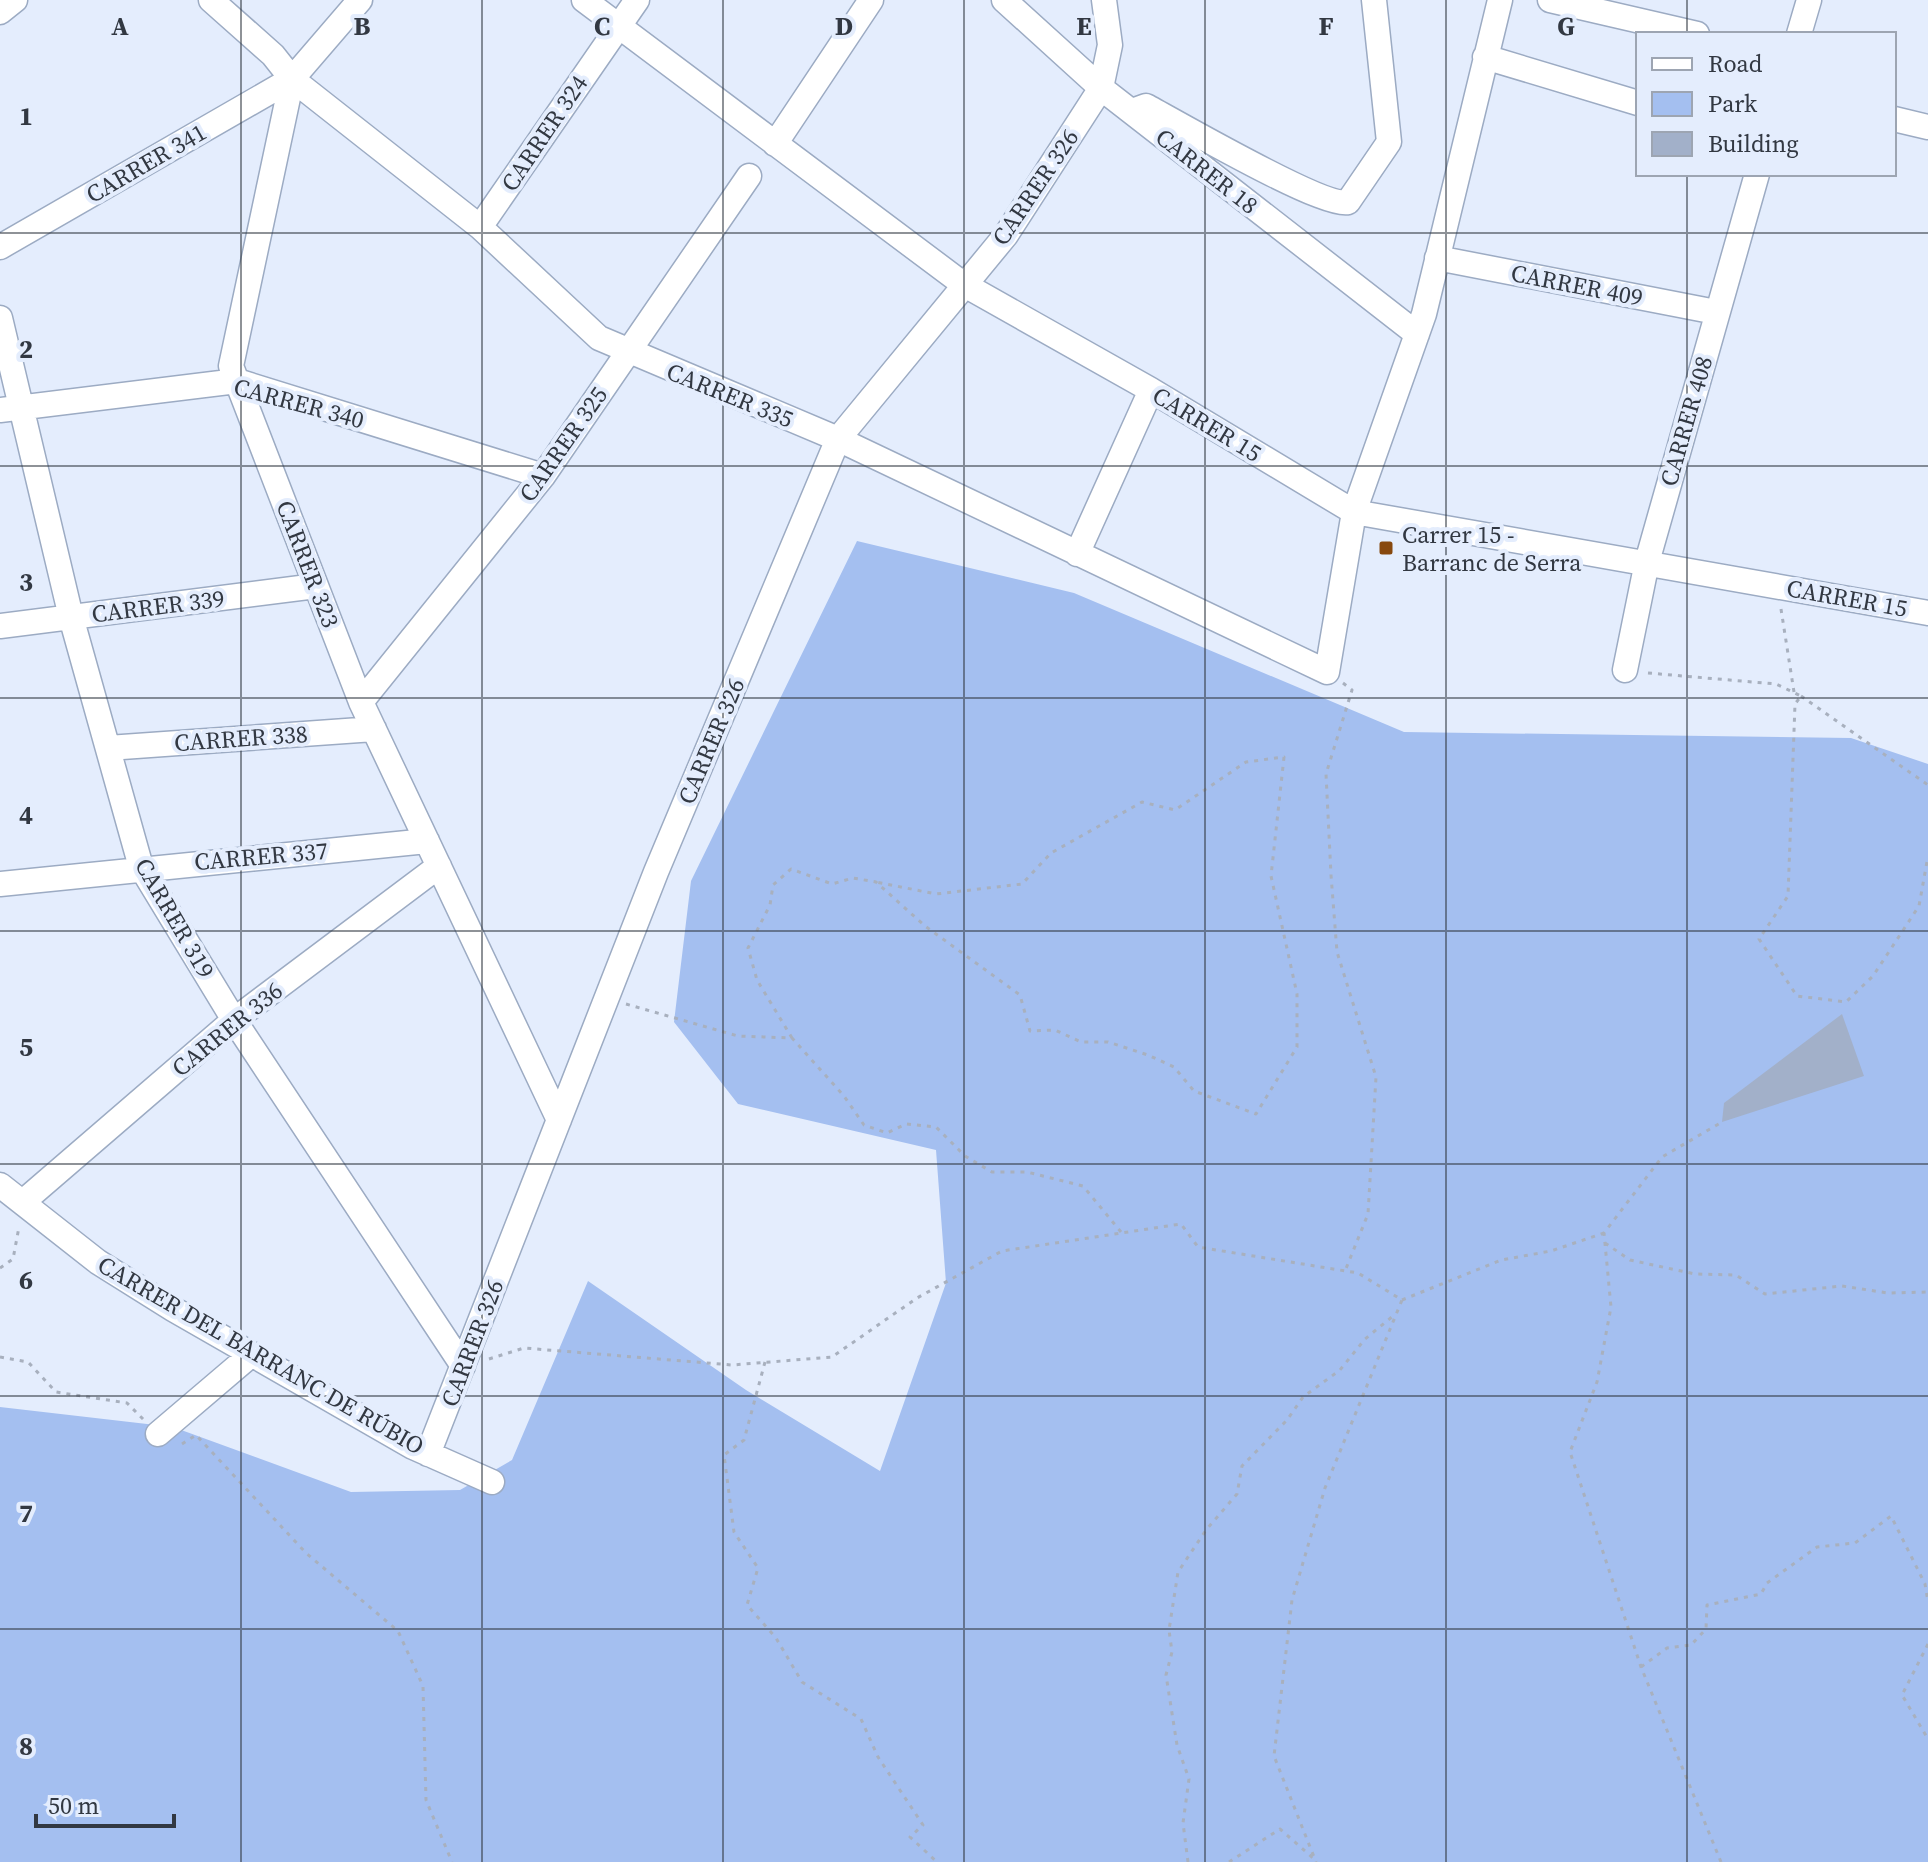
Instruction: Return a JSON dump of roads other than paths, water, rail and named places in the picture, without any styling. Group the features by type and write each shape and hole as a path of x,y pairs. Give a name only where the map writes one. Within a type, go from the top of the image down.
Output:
{"street":[{"path":"0,12 15,0"},
{"name":"CARRER 335","path":"211,0 273,55 292,79 480,227 599,338 627,353 838,439 1327,672 1354,512"},
{"name":"CARRER 323","path":"360,0 292,79 231,366 361,702 559,1120"},
{"name":"CARRER 15","path":"584,0 963,284 1151,390 1354,512 1928,613"},
{"name":"CARRER 324","path":"480,227 617,24 637,0"},
{"path":"775,144 871,0"},
{"name":"CARRER 18","path":"1004,0 1101,88 1417,334"},
{"path":"1101,88 1110,45 1104,0"},
{"path":"1132,112 1146,106 1303,189 1339,205 1348,202 1389,142 1374,0"},
{"path":"1354,512 1417,334 1500,0"},
{"path":"1550,0 1688,32"},
{"path":"1800,32 1809,0"},
{"path":"1485,57 1636,102"},
{"name":"CARRER 341","path":"0,247 292,79"},
{"name":"CARRER 326","path":"428,1454 607,999 838,439 1006,235 1101,88"},
{"path":"1896,119 1928,127"},
{"name":"CARRER 325","path":"361,702 543,476 749,176"},
{"name":"CARRER 408","path":"1625,670 1647,562 1756,176"},
{"name":"CARRER 409","path":"1437,258 1716,312"},
{"name":"CARRER 319","path":"0,318 11,408 141,867 234,1020 463,1366"},
{"name":"CARRER 340","path":"11,408 237,381 543,476"},
{"path":"1077,554 1151,390"},
{"name":"CARRER 339","path":"0,626 316,586"},
{"name":"CARRER 338","path":"108,748 374,729"},
{"name":"CARRER 337","path":"1,880 427,841"},
{"name":"CARRER 336","path":"24,1201 234,1020 439,866"},
{"name":"CARRER DEL BARRANC DE RÚBIO","path":"0,1185 98,1262 428,1454 492,1482"},
{"path":"158,1434 252,1354"}],"place":[{"name":"Carrer 15 - Barranc de Serra","path":"1386,548"}]}
